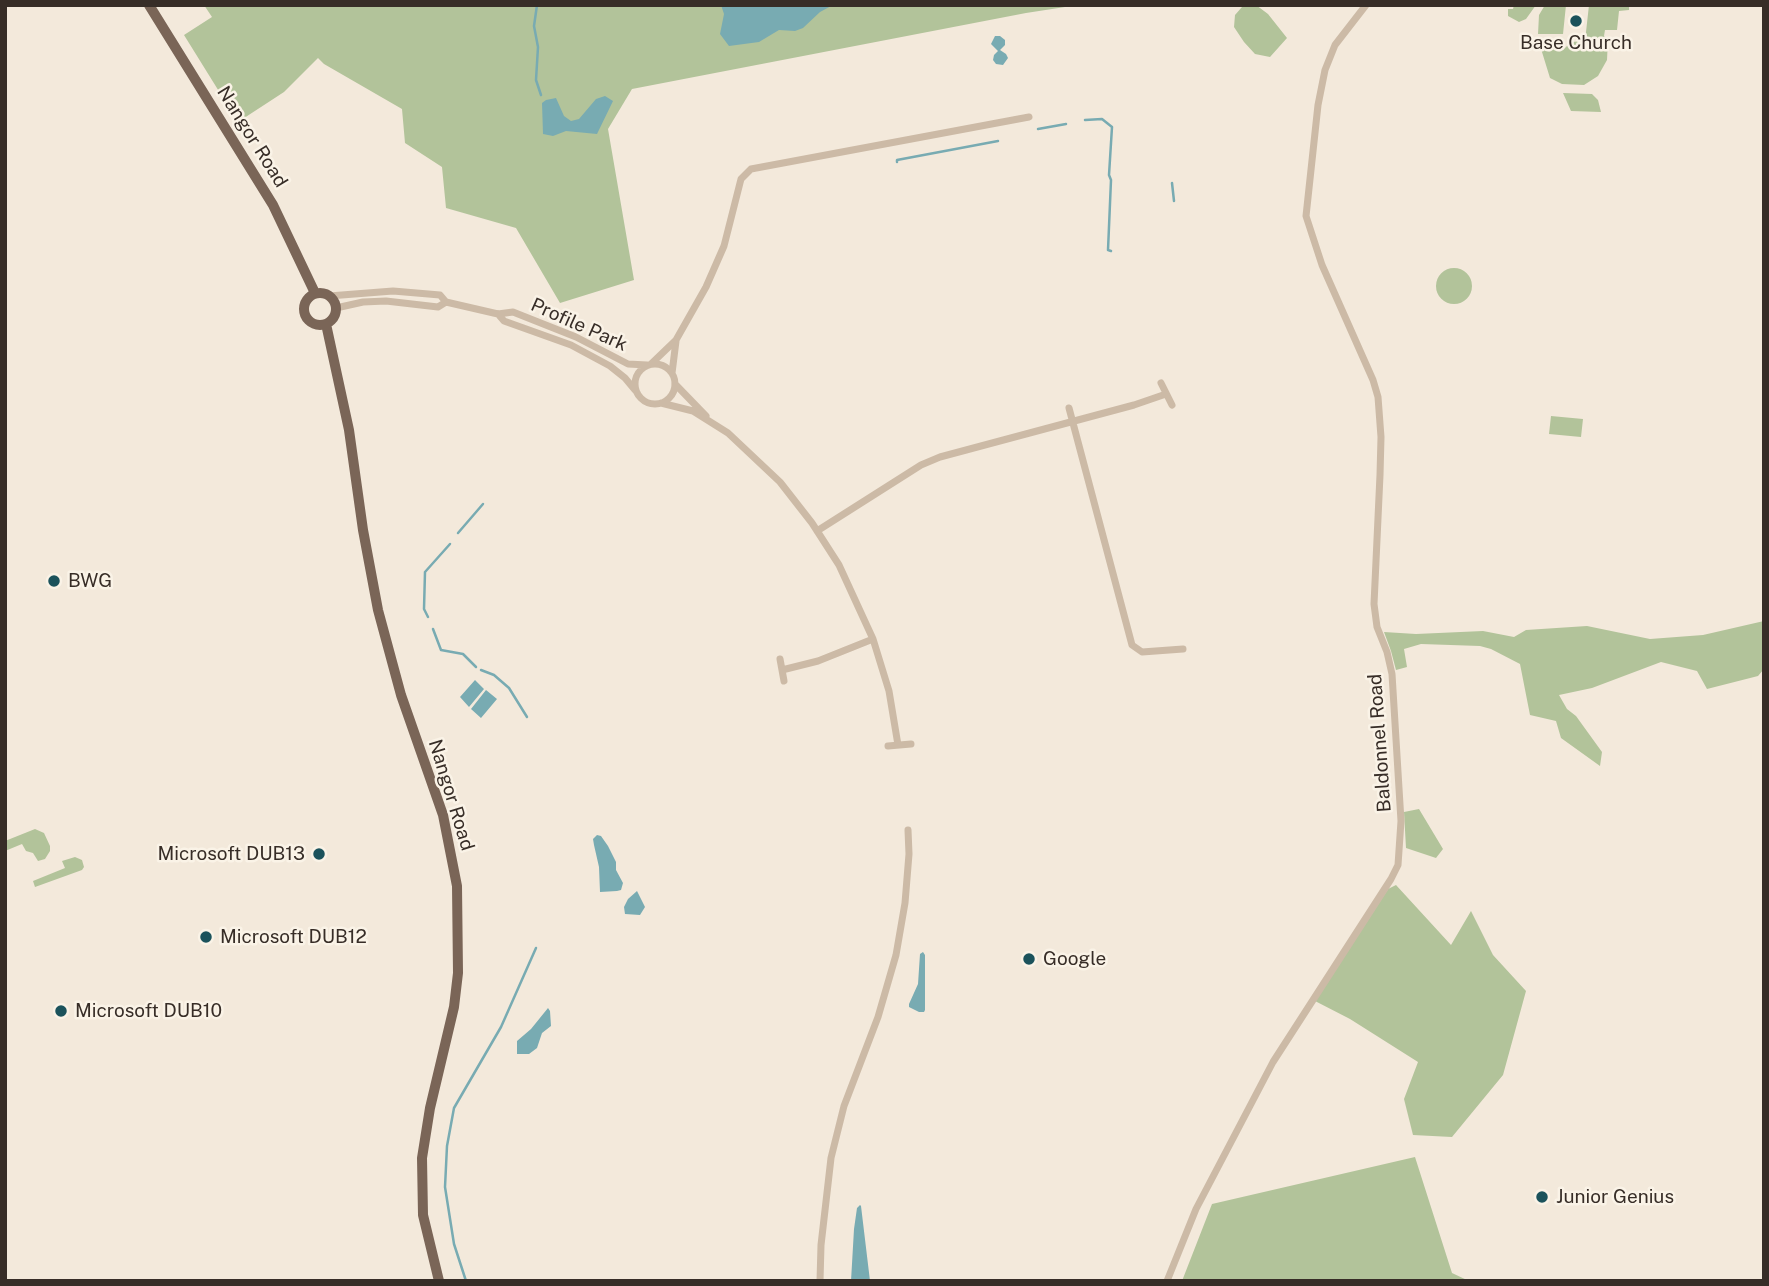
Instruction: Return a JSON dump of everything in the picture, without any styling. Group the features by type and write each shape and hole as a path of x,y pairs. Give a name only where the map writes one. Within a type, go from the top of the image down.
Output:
{"main road":[{"name":"Nangor Road","path":"149,5 273,205 315,293"},
{"path":"315,293 329,296 336,308 333,317 326,324 311,322 305,314 304,304 315,293"},
{"name":"Nangor Road","path":"326,324 349,430 378,610 405,708 443,816 457,886 458,973 443,1059 424,1137 421,1169 425,1229 439,1281"}],"street":[{"name":"Baldonnel Road","path":"1167,1281 1196,1209 1267,1073 1304,1010 1398,865 1401,821 1394,687 1387,652 1377,627 1374,604 1381,450 1378,397 1322,265 1306,216 1318,104 1325,70 1335,46 1366,5"},
{"path":"708,419 682,407 646,402 635,390 635,378 638,372 676,340 705,287 724,246 741,178 751,169 1029,117"},
{"name":"Profile Park","path":"329,296 402,291 440,295 446,302 498,314 513,313 576,337 628,364 649,364"},
{"name":"Profile Park","path":"336,308 363,302 386,301 438,307 446,302"},
{"name":"Profile Park","path":"498,314 504,321 571,345 609,365 625,377 635,390"},
{"path":"676,340 672,373 675,384 708,419 741,443 780,482 839,565 873,639 889,691 898,745"},
{"path":"649,364 662,365 672,373"},
{"path":"1161,383 1172,405"},
{"path":"661,403 670,397 675,384"},
{"path":"817,531 921,465 968,449 1166,394"},
{"path":"1069,408 1132,645 1142,652 1183,649"},
{"path":"782,670 818,661 873,639"},
{"path":"780,659 784,681"},
{"path":"888,746 911,744"},
{"path":"820,1281 821,1245 831,1158 844,1105 878,1017 896,955 905,903 908,830"}],"green space":[{"path":"204,5 1078,5 632,89 608,129 634,280 560,303 516,228 446,208 442,167 405,143 402,109 318,58 284,92 238,122 184,35 212,17"},
{"path":"1256,5 1268,14 1287,38 1270,57 1255,54 1234,27 1235,15 1242,7"},
{"path":"1514,5 1536,5 1526,19 1519,22 1508,16 1508,9 1513,9"},
{"path":"1545,5 1566,5 1563,34 1538,34 1539,15"},
{"path":"1589,5 1629,5 1629,10 1619,11 1617,30 1605,30 1604,36 1608,39 1607,60 1598,76 1584,85 1562,84 1550,78 1538,39 1553,39 1563,50 1571,42 1585,41"},
{"path":"1563,93 1592,94 1598,100 1601,112 1571,111"},
{"path":"1454,268 1467,273 1472,286 1467,299 1454,304 1441,299 1436,286 1441,273"},
{"path":"1551,416 1583,419 1581,437 1549,434"},
{"path":"1764,621 1764,669 1758,676 1707,689 1697,671 1661,662 1592,688 1559,695 1602,752 1600,766 1561,738 1556,721 1530,715 1520,664 1480,646 1421,644 1404,649 1407,667 1396,670 1384,632 1416,634 1483,631 1514,637 1526,630 1587,626 1650,639 1703,635"},
{"path":"1419,809 1443,849 1436,858 1406,848 1404,812"},
{"path":"35,829 44,833 50,846 45,859 38,861 22,844 5,851 5,841"},
{"path":"75,857 82,860 82,870 35,887 33,881 65,868 62,861"},
{"path":"1396,885 1451,945 1471,911 1493,955 1526,991 1503,1075 1452,1137 1413,1135 1404,1099 1418,1062 1350,1019 1315,1001 1388,889"},
{"path":"1415,1157 1452,1273 1469,1281 1182,1281 1212,1204"}],"water":[{"path":"721,5 833,5 820,12 803,28 795,31 779,30 759,42 729,46 720,34 724,14"},
{"path":"995,36 1005,40 1005,45 1000,50 1008,58 1003,65 996,64 993,60 998,51 991,44"},
{"path":"605,96 613,101 597,134 566,131 553,136 543,134 542,103 546,100 556,98 564,116 571,121 579,119 596,99"},
{"path":"475,680 484,689 469,707 460,697"},
{"path":"486,690 497,699 481,718 471,709"},
{"path":"597,835 601,836 616,862 616,870 623,883 621,890 600,892 599,867 593,839"},
{"path":"637,891 645,907 640,915 625,914 624,907 628,899"},
{"path":"923,952 925,1010 919,1012 909,1007 909,1004 918,984 920,954"},
{"path":"548,1008 551,1026 542,1033 537,1048 529,1054 517,1054 517,1041"},
{"path":"860,1205 870,1281 851,1281 854,1229 857,1208"}],"waterway":[{"path":"537,5 534,26 538,47 536,80 541,95"},
{"path":"1085,120 1102,119 1112,127 1108,250 1111,251"},
{"path":"1038,129 1066,124"},
{"path":"897,162 998,141"},
{"path":"1172,183 1174,201"},
{"path":"458,533 483,504"},
{"path":"428,617 424,609 425,572 450,544"},
{"path":"433,629 441,650 463,654 476,667"},
{"path":"481,670 494,675 509,688 527,717"},
{"path":"466,1281 454,1244 445,1187 447,1146 454,1108 501,1027 536,948"}],"place":[{"name":"Base Church","path":"1576,21"},
{"name":"BWG","path":"54,581"},
{"name":"Microsoft DUB13","path":"319,854"},
{"name":"Microsoft DUB12","path":"206,937"},
{"name":"Google","path":"1029,959"},
{"name":"Microsoft DUB10","path":"61,1011"},
{"name":"Junior Genius","path":"1542,1197"}]}
